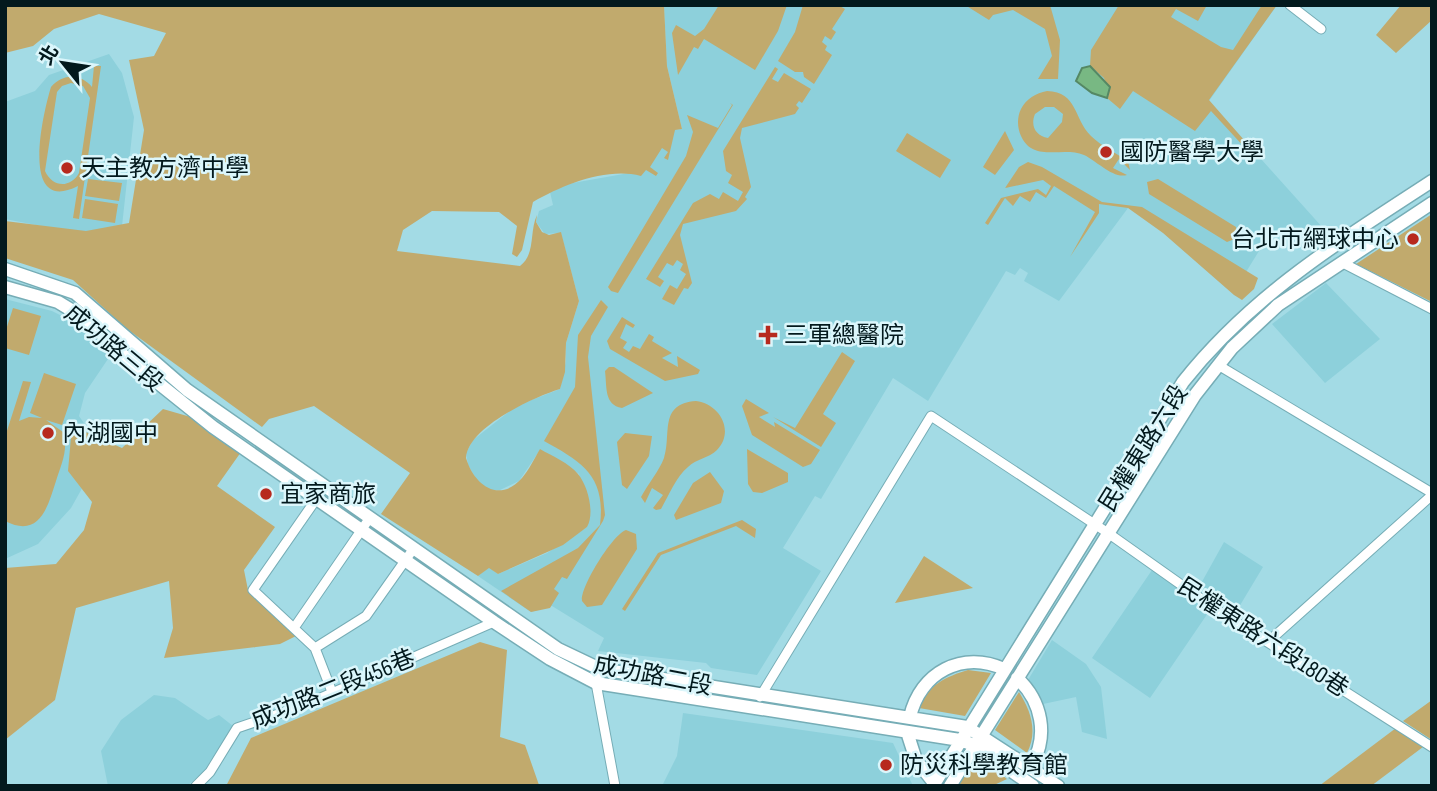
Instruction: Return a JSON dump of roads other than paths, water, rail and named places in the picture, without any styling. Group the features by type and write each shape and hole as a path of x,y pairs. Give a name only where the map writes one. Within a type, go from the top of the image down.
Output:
{"main road":[{"name":"民權東路六段","path":"933,785 1183,382 1212,345 1280,284 1432,181"},
{"name":"民權東路六段","path":"950,786 1195,395 1219,365 1278,305 1432,203"},
{"name":"成功路三段","path":"5,269 75,293 187,390"},
{"name":"成功路三段","path":"5,287 58,302 86,319 142,371 213,426"},
{"name":"成功路二段","path":"187,390 366,524 558,649 600,669 907,732 960,740 974,745 1033,786"},
{"name":"成功路二段","path":"213,426 317,498 366,524"},
{"name":"成功路二段","path":"410,553 494,622 550,659 596,683 910,717 967,727 1058,786"},
{"path":"910,717 920,690 941,671 967,662 986,663 1004,669"},
{"path":"1017,678 1033,697 1041,721 1040,745 1031,766"},
{"path":"907,732 916,760 933,785"},
{"path":"1010,786 1021,777"}],"street":[{"path":"1290,5 1321,29"},
{"path":"1341,262 1432,309"},
{"path":"1219,365 1432,494 1268,642"},
{"name":"民權東路六段180巷","path":"760,702 846,553 931,416 1268,642 1432,747"},
{"path":"317,498 253,590 315,648 332,692"},
{"path":"294,628 366,524"},
{"path":"315,648 366,616 410,553"},
{"name":"成功路二段456巷","path":"196,786 210,772 237,728 332,692 494,622"},
{"path":"600,669 596,683 615,786"}],"place":[{"name":"國防醫學大學","path":"1106,152"},
{"name":"天主教方濟中學","path":"67,168"},
{"name":"台北市網球中心","path":"1413,239"},
{"name":"三軍總醫院","path":"768,335"},
{"name":"內湖國中","path":"48,433"},
{"name":"宜家商旅","path":"266,494"},
{"name":"防災科學教育館","path":"886,765"}]}
